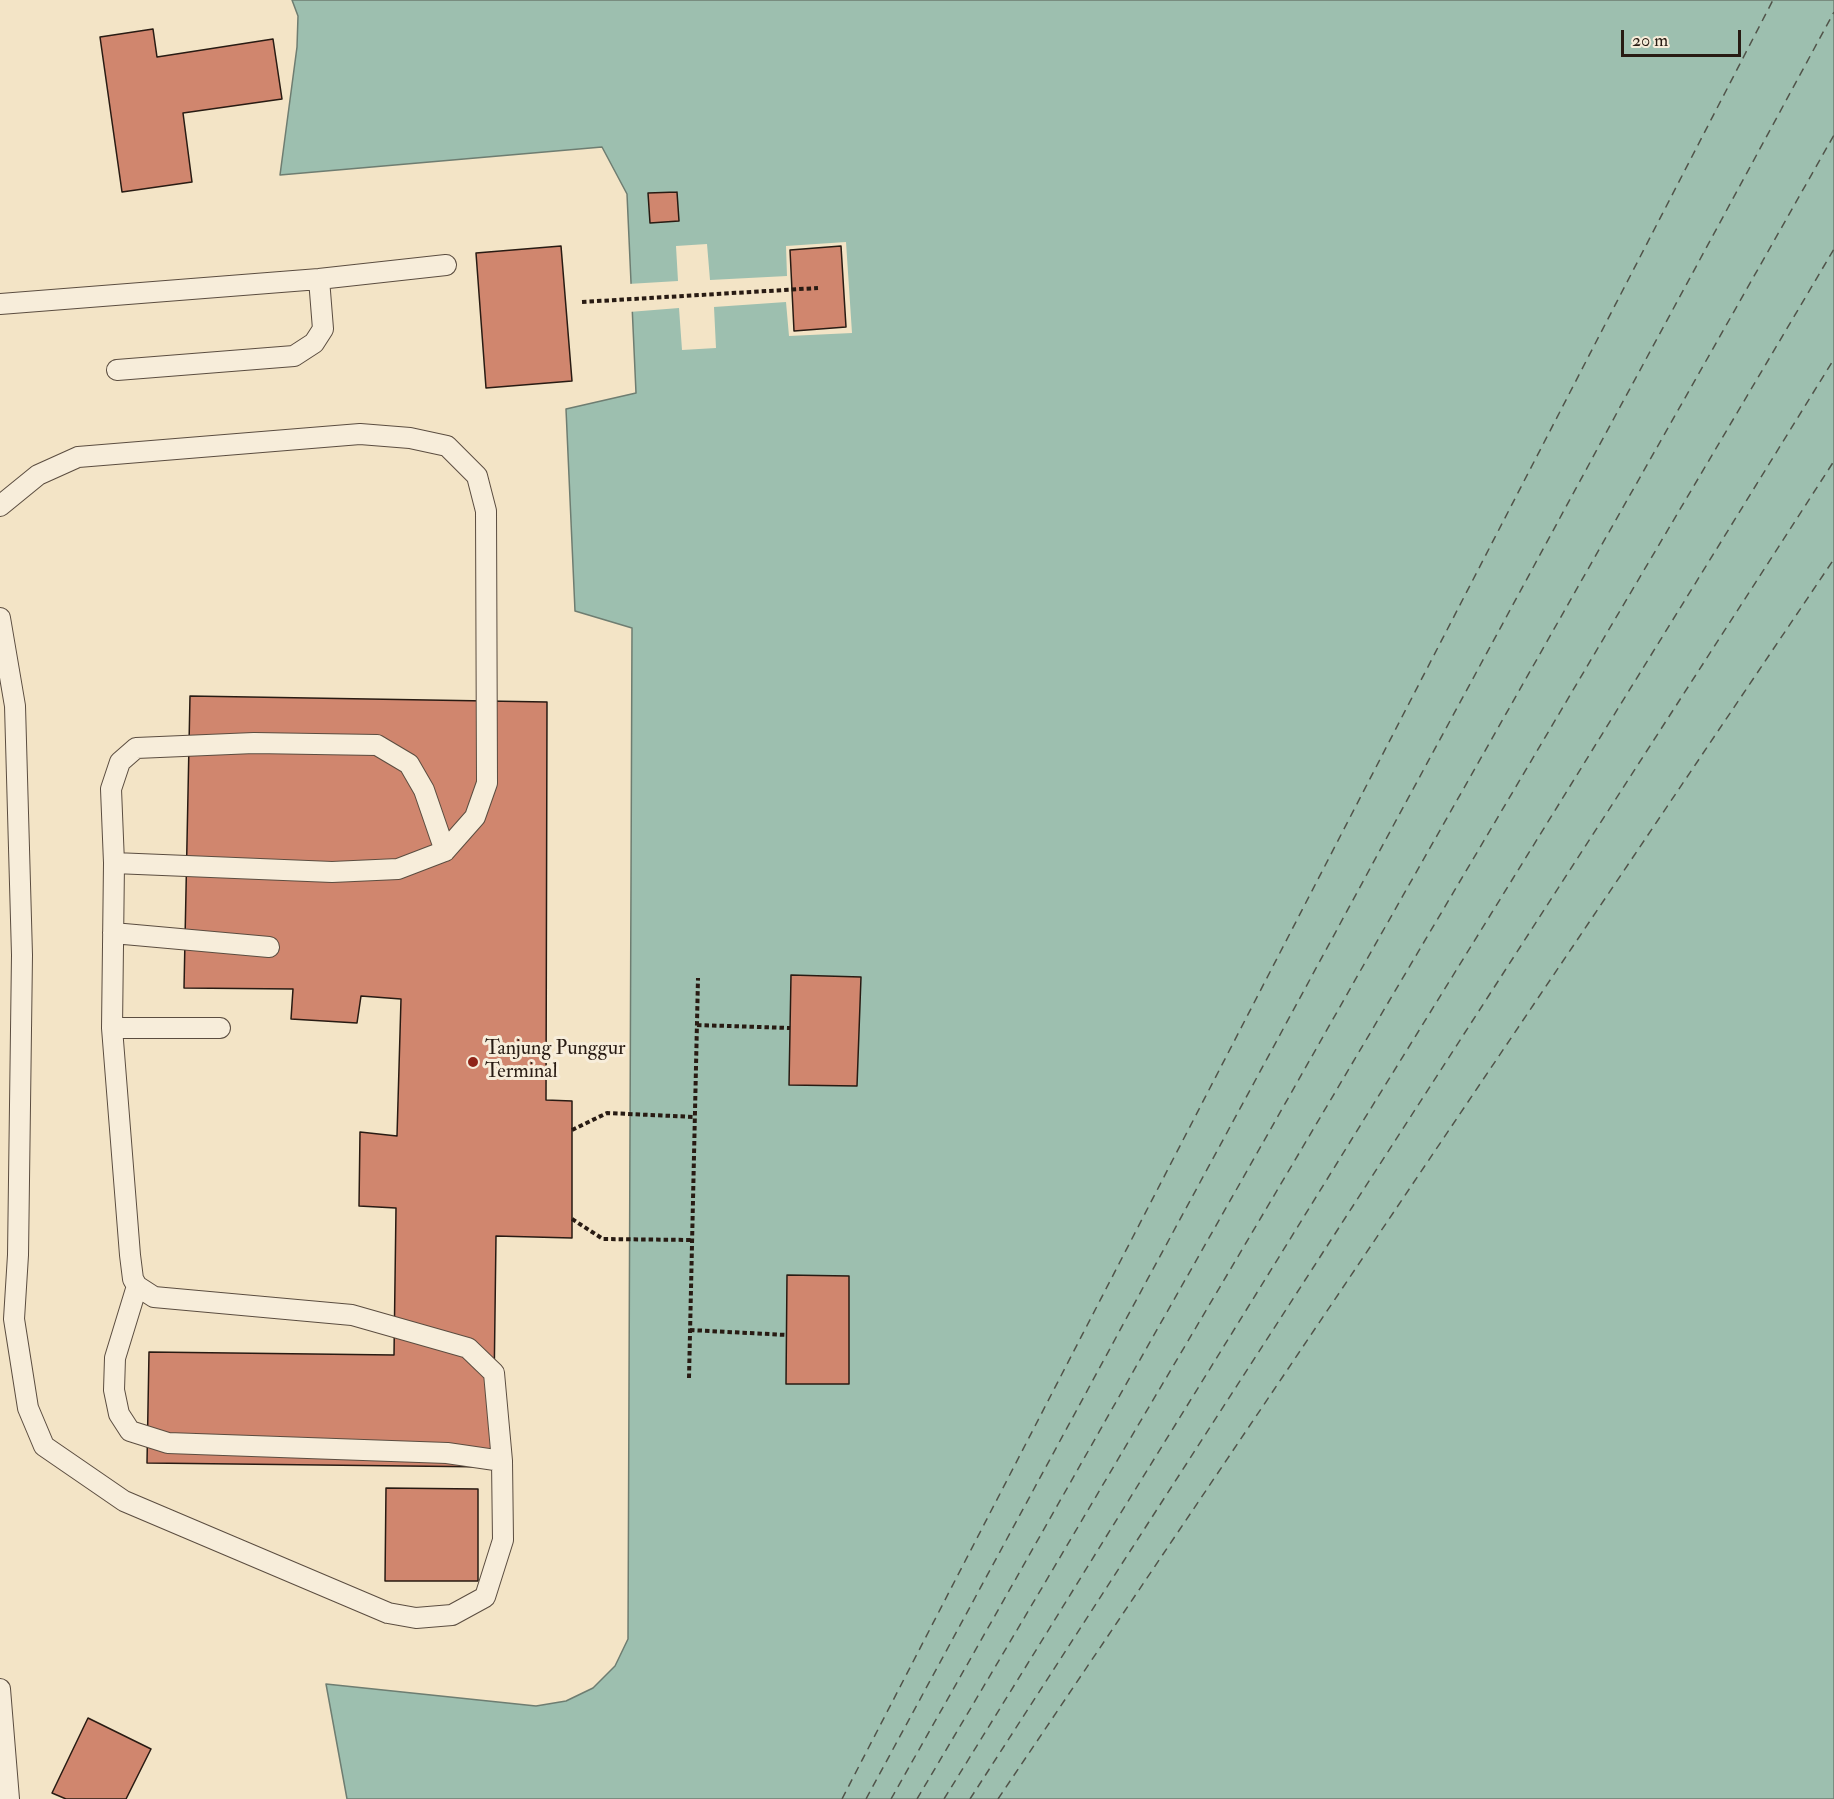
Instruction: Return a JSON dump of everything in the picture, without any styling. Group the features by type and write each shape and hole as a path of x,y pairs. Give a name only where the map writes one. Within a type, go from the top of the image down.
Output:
{"lane":[{"path":"0,304 318,279 446,265"},
{"path":"117,370 294,356 314,343 323,329 318,279"},
{"path":"0,506 38,474 78,457 360,434 410,438 447,446 477,476 486,511 487,783 475,817 445,851 398,869 332,872 114,863"},
{"path":"0,618 15,706 22,956 18,1255 14,1318 28,1408 44,1446 124,1501 388,1613 416,1618 452,1615 485,1597 503,1540 502,1461 494,1373 468,1348 352,1315 154,1297 137,1286 133,1279 130,1256 112,1028 114,863 111,789 120,762 136,748 254,743 377,746 409,764 424,790 445,851"},
{"path":"113,933 269,947"},
{"path":"112,1028 220,1028"},
{"path":"137,1286 115,1358 114,1390 117,1406 119,1414 130,1431 168,1443 447,1453 502,1461"},
{"path":"0,1689 9,1799"}],"path":[{"path":"582,302 818,288"},
{"path":"689,1378 698,978"},
{"path":"697,1025 790,1028"},
{"path":"572,1130 607,1113 695,1117"},
{"path":"572,1219 603,1239 692,1240"},
{"path":"690,1330 787,1335"}],"shaded area":[{"path":"292,0 1834,0 1834,1799 347,1799 326,1684 536,1706 566,1701 593,1688 615,1666 628,1639 632,628 575,611 566,409 636,393 627,194 602,147 280,175 297,47 298,16"}],"pier":[{"path":"846,242 852,333 789,336 786,302 714,307 716,348 682,350 679,308 629,312 628,284 678,281 676,246 707,244 710,280 787,276 786,246"}],"building":[{"path":"153,29 157,57 273,39 282,99 183,113 192,182 122,192 100,37"},
{"path":"677,192 679,221 650,223 648,193"},
{"path":"561,246 572,381 486,388 476,253"},
{"path":"841,246 846,327 794,331 790,250"},
{"name":"Tanjung Punggur Terminal","path":"190,696 547,702 546,1100 572,1101 572,1238 496,1236 493,1467 147,1463 149,1352 394,1355 396,1208 359,1206 360,1132 397,1136 401,999 361,996 357,1023 291,1019 293,989 184,988"},
{"path":"791,975 861,977 857,1086 789,1085"},
{"path":"787,1275 849,1276 849,1384 786,1384"},
{"path":"386,1488 478,1489 478,1581 385,1581"},
{"path":"88,1718 151,1749 126,1799 66,1799 52,1793"}],"ferry route":[{"path":"842,1799 1773,0"},
{"path":"866,1799 1834,12"},
{"path":"891,1799 1834,135"},
{"path":"917,1799 1834,249"},
{"path":"944,1799 1834,359"},
{"path":"970,1799 1834,461"},
{"path":"998,1799 1834,559"}],"place":[{"name":"Tanjung Punggur Terminal","path":"473,1062"}]}
